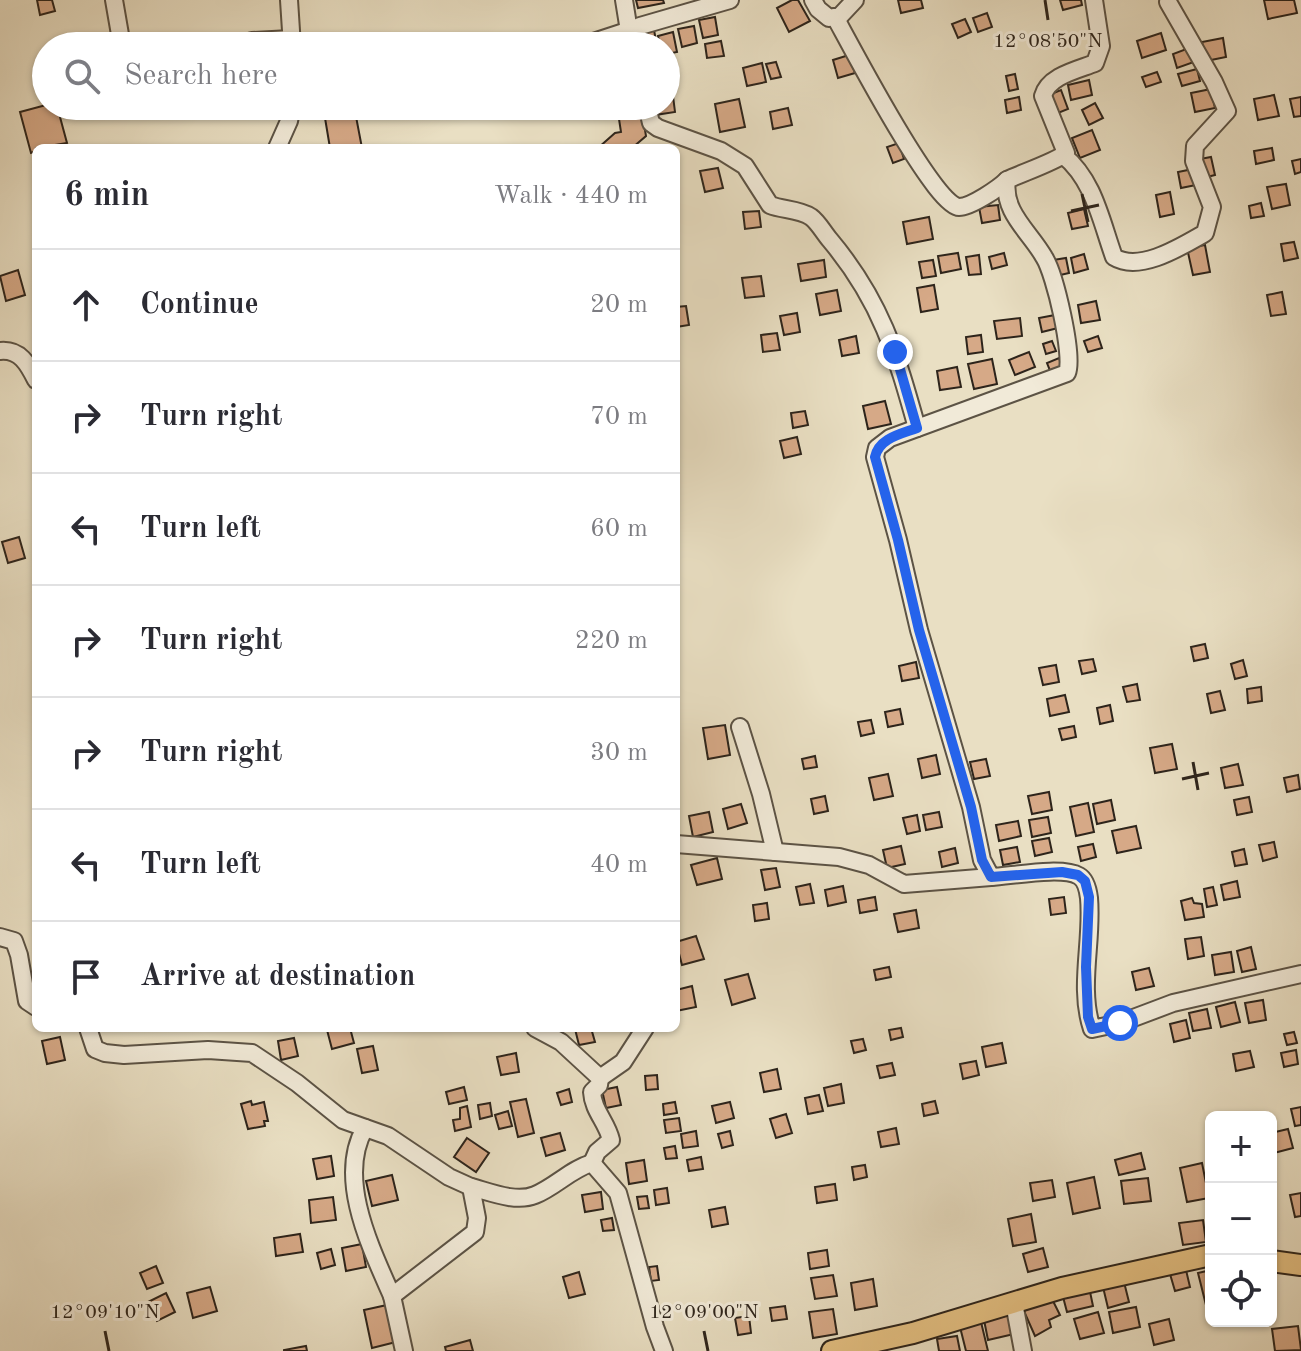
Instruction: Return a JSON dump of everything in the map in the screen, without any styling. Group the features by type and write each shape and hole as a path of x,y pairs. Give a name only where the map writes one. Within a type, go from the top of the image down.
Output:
{"main road":[{"path":"832,1351 913,1333 1062,1288 1205,1256"},
{"path":"1277,1262 1301,1265"}],"street":[{"path":"114,0 120,32"},
{"path":"289,0 290,32"},
{"path":"624,0 633,30"},
{"path":"626,32 730,0"},
{"path":"813,0 829,18 840,16 855,0"},
{"path":"835,17 875,92 935,188 949,203 958,207 1066,153 1043,96 1044,90 1050,82 1095,63 1101,46 1094,0"},
{"path":"1063,155 1078,167 1088,184 1114,257 1120,261 1160,257 1205,233 1212,207 1194,161 1195,146 1227,111 1168,2"},
{"path":"279,144 289,120"},
{"path":"650,120 658,128 721,151 745,166 770,205 802,212 813,218 849,263 880,313 917,428"},
{"path":"991,877 982,860 971,807 919,630 875,457 877,448 890,438 1067,373 1065,335 1053,277 1044,257 1010,207 1005,192 1007,180"},
{"path":"0,351 7,350 26,360 32,372"},
{"path":"740,727 775,852"},
{"path":"680,844 839,857 869,865 904,884 1062,872 1078,875 1085,881 1089,897 1086,967 1088,1017 1092,1029 1120,1023 1173,1003 1301,974"},
{"path":"0,937 14,941 27,1001 32,1004"},
{"path":"89,1032 95,1049 105,1053 208,1050 252,1053 297,1083 343,1120 388,1136 449,1177 471,1187 519,1198 534,1196 592,1163 597,1152 611,1140 593,1103 592,1092 599,1085 600,1078 623,1062 642,1032"},
{"path":"542,1032 561,1042 600,1078"},
{"path":"365,1128 357,1142 355,1188 376,1260 392,1296 404,1351"},
{"path":"592,1163 618,1193 664,1351"},
{"path":"392,1296 475,1232 477,1218 471,1187"},
{"path":"1014,1303 1023,1351"}],"building":[{"path":"37,0 52,0 55,11 40,15"},
{"path":"636,0 663,0 664,3 638,8"},
{"path":"798,0 810,21 789,32 777,8"},
{"path":"898,0 921,0 923,8 901,13"},
{"path":"1060,0 1081,0 1082,5 1063,10"},
{"path":"1264,0 1294,0 1297,13 1268,19"},
{"path":"987,13 992,27 978,32 973,18"},
{"path":"715,17 718,35 703,38 699,20"},
{"path":"965,19 971,32 958,38 952,24"},
{"path":"694,26 697,43 682,47 678,29"},
{"path":"1161,33 1166,50 1142,58 1137,41"},
{"path":"1223,38 1226,57 1206,61 1202,42"},
{"path":"721,41 724,56 707,58 705,44"},
{"path":"1189,48 1194,62 1177,68 1173,54"},
{"path":"849,55 855,73 838,78 833,60"},
{"path":"776,62 781,77 771,79 766,64"},
{"path":"762,63 766,82 747,86 743,68"},
{"path":"1197,69 1200,81 1182,86 1178,74"},
{"path":"1157,72 1161,82 1146,87 1142,77"},
{"path":"1015,74 1018,89 1009,91 1006,76"},
{"path":"1089,80 1092,95 1071,100 1068,85"},
{"path":"1211,89 1215,108 1195,112 1191,93"},
{"path":"1061,90 1068,109 1058,113 1051,94"},
{"path":"1274,95 1279,116 1258,120 1254,99"},
{"path":"1019,97 1021,110 1007,113 1005,100"},
{"path":"1301,97 1301,116 1294,117 1290,99"},
{"path":"739,99 745,127 720,132 715,104"},
{"path":"1095,103 1103,118 1089,125 1082,110"},
{"path":"788,108 792,125 773,129 770,112"},
{"path":"32,109 32,120 61,120 67,143 32,144 31,153 20,112"},
{"path":"325,120 357,120 361,144 329,144"},
{"path":"619,120 643,120 646,136 637,144 603,144 615,133 621,132"},
{"path":"1092,130 1100,150 1080,158 1072,138"},
{"path":"899,143 904,159 893,163 887,147"},
{"path":"1272,148 1274,160 1256,164 1254,151"},
{"path":"1211,157 1215,175 1203,178 1200,159"},
{"path":"1301,159 1301,172 1295,174 1292,161"},
{"path":"718,168 723,188 705,192 700,171"},
{"path":"1193,169 1196,185 1181,188 1178,172"},
{"path":"1286,184 1290,205 1272,209 1267,187"},
{"path":"1170,192 1174,214 1160,217 1156,195"},
{"path":"1261,203 1264,216 1251,218 1249,206"},
{"path":"998,205 1000,220 982,223 979,207"},
{"path":"1084,209 1088,226 1072,229 1068,213"},
{"path":"759,211 761,227 745,229 743,212"},
{"path":"929,217 933,239 907,244 903,222"},
{"path":"1294,242 1298,258 1284,261 1281,244"},
{"path":"1205,245 1210,272 1193,275 1187,248"},
{"path":"958,253 961,269 941,273 938,256"},
{"path":"1004,253 1007,265 992,269 989,257"},
{"path":"1084,254 1088,269 1074,273 1071,258"},
{"path":"979,255 981,274 969,275 966,257"},
{"path":"1066,258 1069,273 1056,276 1053,260"},
{"path":"824,260 826,277 801,281 798,264"},
{"path":"933,260 936,276 922,278 919,262"},
{"path":"18,270 25,295 6,301 0,276"},
{"path":"761,276 764,296 745,298 742,278"},
{"path":"934,285 938,309 921,312 917,288"},
{"path":"837,290 841,311 820,315 816,294"},
{"path":"1282,292 1286,314 1271,316 1267,295"},
{"path":"1096,301 1100,320 1081,323 1078,305"},
{"path":"686,306 689,325 680,326 680,307"},
{"path":"797,313 800,332 784,335 780,316"},
{"path":"1055,315 1058,328 1042,332 1039,318"},
{"path":"1020,318 1022,336 997,339 994,321"},
{"path":"777,333 780,350 763,352 761,335"},
{"path":"981,335 983,352 968,354 966,337"},
{"path":"856,336 859,353 842,356 839,340"},
{"path":"1098,336 1102,348 1088,352 1084,341"},
{"path":"1052,341 1056,351 1046,354 1043,344"},
{"path":"1029,352 1035,367 1015,375 1009,360"},
{"path":"1059,358 1063,369 1051,373 1047,363"},
{"path":"992,359 997,384 974,389 968,364"},
{"path":"957,367 961,387 940,390 937,371"},
{"path":"885,401 891,424 868,429 863,406"},
{"path":"805,411 808,425 793,428 791,413"},
{"path":"797,437 801,454 784,458 780,441"},
{"path":"19,537 25,558 8,563 2,542"},
{"path":"1205,644 1208,658 1194,661 1191,647"},
{"path":"1093,659 1096,671 1082,674 1079,661"},
{"path":"1243,660 1247,676 1235,679 1231,664"},
{"path":"916,662 919,678 902,681 899,666"},
{"path":"1056,665 1059,682 1043,685 1039,668"},
{"path":"1137,684 1140,700 1127,702 1123,687"},
{"path":"1261,687 1262,701 1248,703 1247,689"},
{"path":"1220,691 1225,710 1211,713 1207,694"},
{"path":"1065,695 1069,712 1050,716 1047,699"},
{"path":"1110,705 1113,721 1100,724 1097,708"},
{"path":"900,709 903,724 888,727 885,712"},
{"path":"871,720 874,733 861,736 858,722"},
{"path":"725,725 730,755 708,759 703,728"},
{"path":"1074,726 1076,737 1062,740 1059,729"},
{"path":"1172,744 1177,769 1155,773 1150,748"},
{"path":"936,755 940,774 922,778 918,759"},
{"path":"815,756 817,767 804,769 802,759"},
{"path":"986,759 990,776 974,779 970,762"},
{"path":"1238,764 1243,785 1225,788 1221,768"},
{"path":"888,774 893,796 874,800 869,778"},
{"path":"1298,775 1300,789 1287,792 1284,778"},
{"path":"1049,792 1052,810 1032,814 1028,796"},
{"path":"825,796 828,811 814,814 811,799"},
{"path":"1249,797 1252,812 1237,815 1234,800"},
{"path":"1111,800 1115,820 1097,824 1093,804"},
{"path":"1088,803 1094,832 1076,836 1070,807"},
{"path":"741,804 747,823 728,829 723,809"},
{"path":"709,812 713,832 693,837 689,816"},
{"path":"939,812 942,827 926,830 923,815"},
{"path":"917,815 920,831 907,834 903,818"},
{"path":"1048,817 1051,833 1032,837 1029,820"},
{"path":"1018,821 1021,836 999,841 996,825"},
{"path":"1136,826 1141,848 1117,853 1112,831"},
{"path":"1049,838 1052,852 1035,856 1032,841"},
{"path":"1274,842 1277,857 1263,861 1259,845"},
{"path":"1093,844 1096,857 1081,861 1078,847"},
{"path":"901,846 905,864 887,868 883,850"},
{"path":"1017,847 1020,862 1003,865 1000,850"},
{"path":"955,848 958,863 942,867 939,852"},
{"path":"1244,849 1247,864 1235,866 1232,852"},
{"path":"717,858 722,879 697,885 691,865"},
{"path":"776,868 780,887 765,890 761,870"},
{"path":"1237,881 1240,897 1224,900 1221,885"},
{"path":"810,884 814,903 800,905 796,887"},
{"path":"843,886 846,902 828,906 825,890"},
{"path":"1213,887 1217,905 1207,907 1204,889"},
{"path":"875,897 877,910 860,913 858,900"},
{"path":"1064,897 1066,913 1051,915 1049,899"},
{"path":"1192,898 1194,903 1202,904 1204,917 1185,920 1181,901"},
{"path":"767,903 769,919 755,921 753,905"},
{"path":"916,910 919,928 898,932 894,914"},
{"path":"696,936 704,959 682,965 680,941"},
{"path":"1201,937 1204,956 1188,959 1185,939"},
{"path":"1251,947 1256,969 1242,972 1237,951"},
{"path":"1231,952 1234,972 1215,975 1212,955"},
{"path":"889,967 891,977 876,980 874,970"},
{"path":"1149,968 1154,986 1136,990 1132,972"},
{"path":"748,974 755,998 732,1005 725,980"},
{"path":"692,986 696,1007 680,1010 680,989"},
{"path":"1263,1000 1266,1020 1249,1023 1245,1003"},
{"path":"1235,1002 1240,1022 1221,1027 1216,1007"},
{"path":"1207,1009 1211,1028 1193,1031 1189,1013"},
{"path":"1186,1020 1190,1038 1174,1042 1170,1024"},
{"path":"901,1028 903,1037 891,1040 889,1030"},
{"path":"328,1032 351,1032 354,1043 332,1049"},
{"path":"576,1032 592,1032 595,1042 579,1045"},
{"path":"1294,1032 1297,1043 1287,1045 1284,1034"},
{"path":"60,1037 65,1060 47,1064 42,1041"},
{"path":"294,1038 298,1056 281,1060 278,1041"},
{"path":"863,1039 866,1050 854,1053 851,1041"},
{"path":"1002,1043 1006,1063 986,1067 982,1047"},
{"path":"373,1046 378,1070 362,1073 357,1049"},
{"path":"1296,1050 1298,1064 1284,1067 1281,1053"},
{"path":"1250,1051 1254,1067 1236,1071 1233,1054"},
{"path":"516,1053 519,1072 501,1075 497,1057"},
{"path":"976,1061 979,1075 963,1079 960,1064"},
{"path":"892,1063 895,1075 880,1078 877,1066"},
{"path":"777,1069 781,1089 764,1092 760,1073"},
{"path":"657,1075 658,1089 646,1090 645,1076"},
{"path":"841,1084 844,1103 828,1106 824,1088"},
{"path":"464,1087 467,1100 449,1104 446,1092"},
{"path":"617,1087 621,1105 606,1108 602,1090"},
{"path":"569,1089 572,1102 561,1105 557,1093"},
{"path":"819,1095 823,1111 808,1114 805,1098"},
{"path":"526,1099 534,1133 518,1137 510,1102"},
{"path":"251,1101 252,1105 264,1102 268,1121 264,1121 265,1126 248,1129 241,1104"},
{"path":"935,1101 938,1113 924,1116 922,1104"},
{"path":"675,1102 677,1113 664,1115 663,1104"},
{"path":"730,1102 734,1118 716,1123 712,1106"},
{"path":"490,1103 492,1116 480,1119 478,1105"},
{"path":"467,1106 471,1127 455,1131 453,1120 460,1119 460,1108"},
{"path":"1301,1107 1301,1125 1295,1126 1291,1109"},
{"path":"508,1111 512,1126 499,1129 495,1115"},
{"path":"786,1114 792,1133 776,1138 770,1119"},
{"path":"679,1118 681,1131 666,1133 664,1120"},
{"path":"896,1128 899,1144 881,1147 878,1132"},
{"path":"1288,1129 1293,1148 1277,1152 1277,1132"},
{"path":"696,1131 698,1146 683,1148 681,1134"},
{"path":"730,1131 733,1145 722,1148 718,1134"},
{"path":"560,1133 565,1150 546,1156 541,1138"},
{"path":"467,1138 489,1153 476,1172 454,1157"},
{"path":"675,1146 677,1158 666,1159 664,1148"},
{"path":"1141,1153 1145,1169 1119,1175 1115,1160"},
{"path":"331,1156 334,1176 317,1179 313,1159"},
{"path":"701,1157 703,1169 689,1171 687,1160"},
{"path":"644,1160 647,1181 629,1184 626,1163"},
{"path":"1202,1163 1205,1199 1187,1202 1180,1168"},
{"path":"865,1165 867,1177 854,1180 852,1167"},
{"path":"392,1175 398,1200 372,1206 366,1181"},
{"path":"1094,1177 1100,1208 1073,1214 1067,1183"},
{"path":"1148,1178 1151,1201 1124,1204 1121,1181"},
{"path":"1052,1180 1055,1197 1033,1201 1030,1183"},
{"path":"835,1184 837,1200 817,1203 815,1187"},
{"path":"667,1188 669,1203 656,1205 654,1190"},
{"path":"601,1192 603,1209 585,1212 582,1195"},
{"path":"1301,1193 1301,1216 1295,1217 1290,1195"},
{"path":"647,1196 649,1208 639,1209 637,1197"},
{"path":"333,1197 336,1220 311,1223 309,1200"},
{"path":"725,1207 728,1224 712,1227 709,1210"},
{"path":"1031,1214 1036,1242 1013,1246 1008,1219"},
{"path":"612,1218 614,1230 603,1231 601,1220"},
{"path":"1203,1220 1205,1242 1183,1245 1179,1223"},
{"path":"300,1234 303,1252 276,1256 274,1238"},
{"path":"362,1244 366,1267 346,1271 342,1248"},
{"path":"1043,1248 1048,1267 1028,1272 1023,1254"},
{"path":"331,1249 335,1265 321,1269 317,1253"},
{"path":"827,1250 829,1266 810,1269 808,1253"},
{"path":"156,1266 163,1283 147,1289 140,1273"},
{"path":"657,1266 659,1280 651,1281 649,1267"},
{"path":"1186,1270 1190,1287 1175,1291 1170,1274"},
{"path":"1205,1271 1205,1301 1198,1273"},
{"path":"579,1272 585,1294 569,1298 563,1277"},
{"path":"833,1275 837,1296 815,1299 811,1278"},
{"path":"873,1279 877,1306 855,1310 851,1283"},
{"path":"1124,1282 1129,1302 1108,1308 1103,1287"},
{"path":"210,1287 217,1311 193,1318 187,1293"},
{"path":"1089,1287 1093,1306 1067,1312 1062,1293"},
{"path":"166,1293 175,1312 157,1321 148,1302"},
{"path":"1050,1295 1060,1315 1049,1320 1051,1327 1035,1336 1023,1309"},
{"path":"387,1305 396,1342 372,1348 364,1310"},
{"path":"785,1306 787,1319 772,1321 770,1308"},
{"path":"1136,1307 1140,1327 1113,1333 1109,1312"},
{"path":"833,1309 837,1334 813,1338 809,1312"},
{"path":"1098,1312 1104,1333 1080,1339 1074,1319"},
{"path":"1009,1314 1014,1334 988,1340 984,1320"},
{"path":"749,1316 751,1333 738,1335 735,1318"},
{"path":"1169,1319 1174,1340 1154,1345 1149,1324"},
{"path":"981,1322 988,1351 966,1351 960,1327"},
{"path":"1298,1326 1301,1350 1275,1351 1272,1329"},
{"path":"957,1336 960,1351 939,1351 937,1339"},
{"path":"470,1340 473,1351 446,1351 445,1347"},
{"path":"306,1346 307,1351 284,1351 284,1350"}],"route":[{"path":"895,352 917,428 890,438 877,448 875,457 919,630 971,807 982,860 991,877 1062,872 1078,875 1085,881 1089,897 1086,967 1088,1017 1092,1029 1120,1023"}]}
